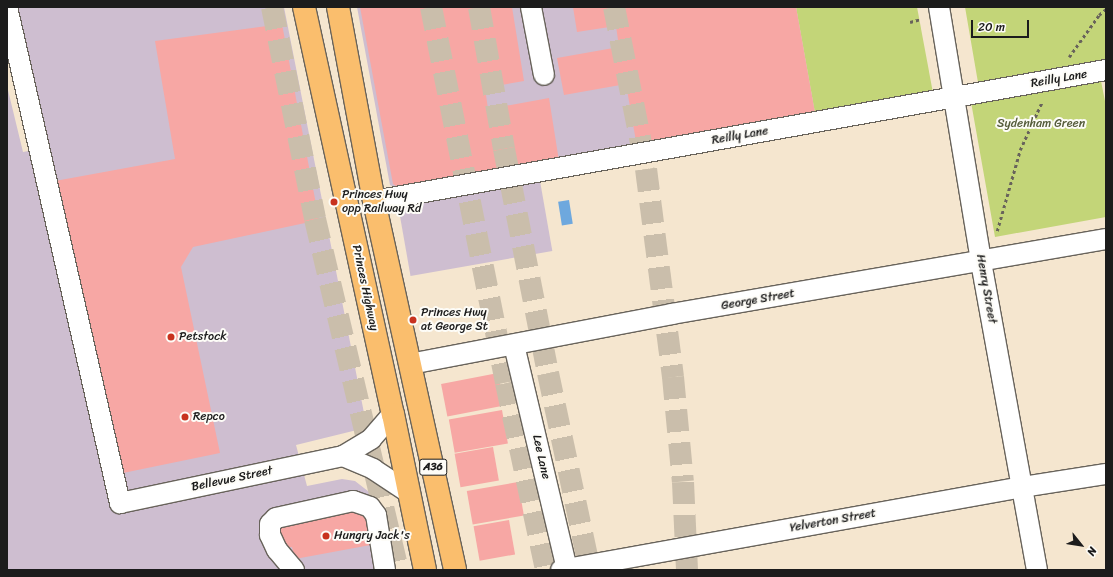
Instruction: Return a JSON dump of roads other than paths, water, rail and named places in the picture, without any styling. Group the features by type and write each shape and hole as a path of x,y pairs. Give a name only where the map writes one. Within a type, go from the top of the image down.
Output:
{"highway":[{"name":"Princes Highway","path":"304,7 393,414 425,570"},
{"name":"A36","path":"338,7 374,201 455,570"}],"street":[{"name":"Bellevue Street","path":"7,7 120,503 343,456 372,439 393,414"},
{"path":"531,7 544,75"},
{"name":"Henry Street","path":"931,13 955,98 981,262 1036,570"},
{"name":"Reilly Lane","path":"374,201 1106,70"},
{"name":"George Street","path":"410,364 672,314 1106,240"},
{"name":"Lee Lane","path":"514,345 564,569"},
{"path":"343,456 373,469 408,492"},
{"name":"Yelverton Street","path":"564,569 1106,474"},
{"path":"294,570 276,550 270,535 270,524 276,518 353,501 370,507 376,515 385,570"}],"water":[{"path":"569,200 573,224 562,225 558,202"}],"tunnel":[{"path":"272,7 315,219 398,570"},
{"path":"431,7 506,383 546,570"},
{"path":"479,7 504,149 548,373 590,570"},
{"path":"614,7 646,169 673,377 683,482 687,570"}],"place":[{"name":"Princes Hwy opp Railway Rd","path":"334,202"},
{"name":"Princes Hwy at George St","path":"413,320"},
{"name":"Petstock","path":"171,337"},
{"name":"Repco","path":"185,417"},
{"name":"Hungry Jack's","path":"326,536"}],"park label":[{"name":"Sydenham Green","path":"1041,124"}]}
